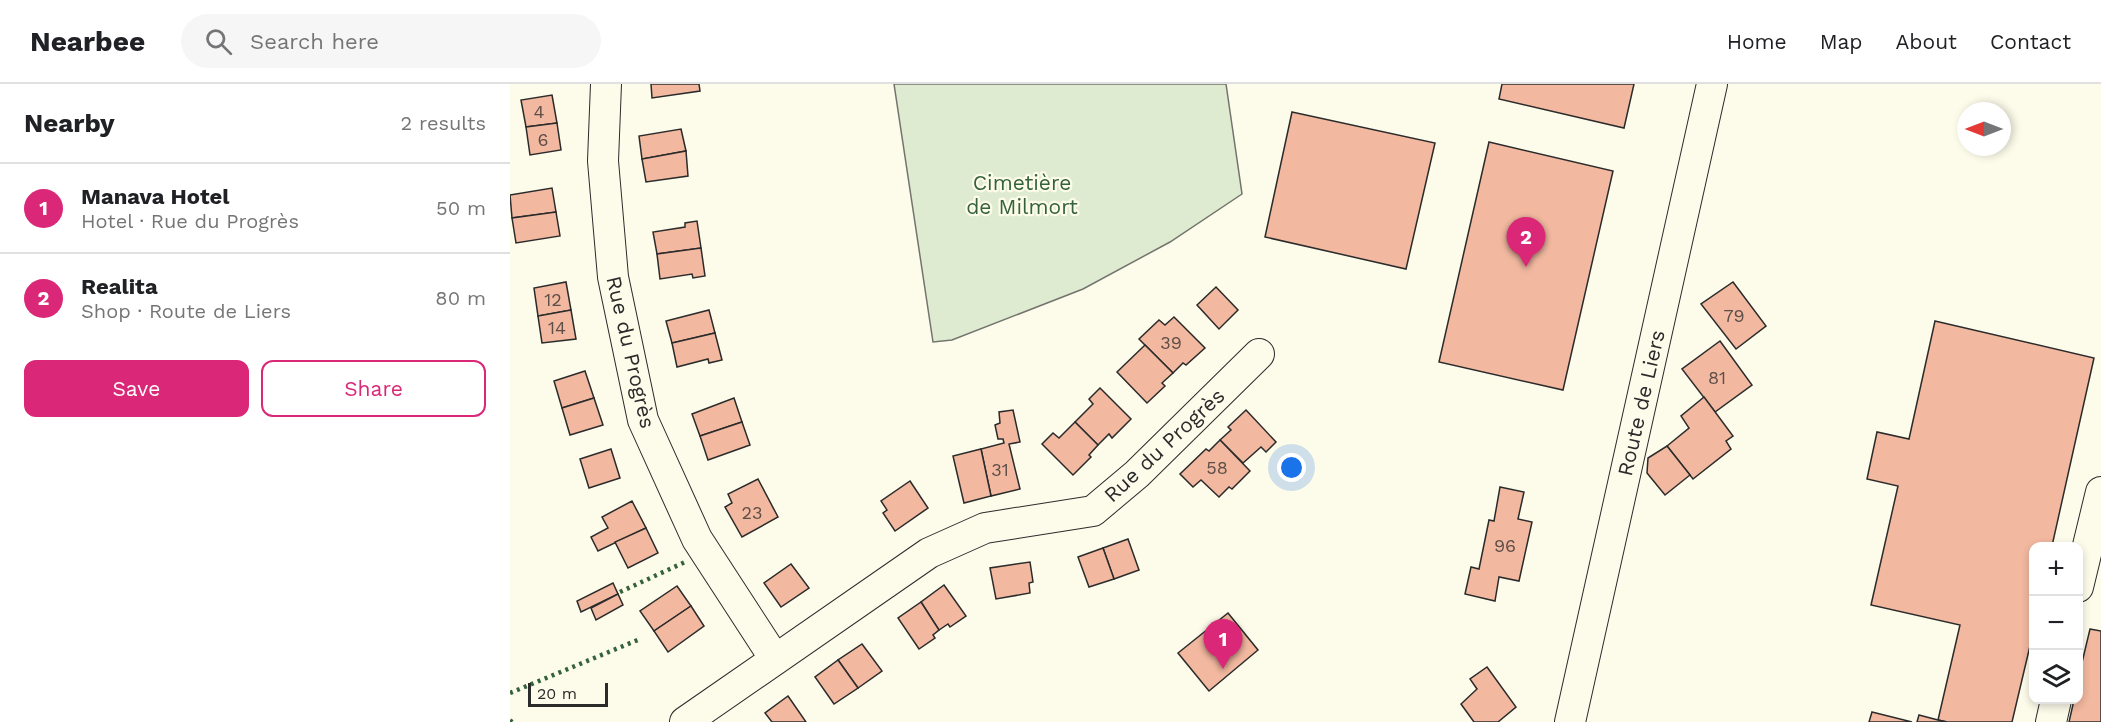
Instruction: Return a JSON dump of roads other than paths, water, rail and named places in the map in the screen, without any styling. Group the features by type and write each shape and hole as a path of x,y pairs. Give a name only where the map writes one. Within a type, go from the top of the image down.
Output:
{"street":[{"name":"Rue du Progrès","path":"606,84 603,161 613,277 642,420 697,539 775,659"},
{"name":"Route de Liers","path":"1570,722 1712,84"},
{"name":"Rue du Progrès","path":"685,722 929,553 985,528 1094,511 1137,474 1259,354"},
{"path":"2083,570 2101,492"},
{"path":"2051,722 2055,704"}],"place":[{"name":"Realita","path":"1526,267"},
{"name":"Manava Hotel","path":"1223,669"}],"park label":[{"name":"Cimetière de Milmort","path":"1022,194"}]}
